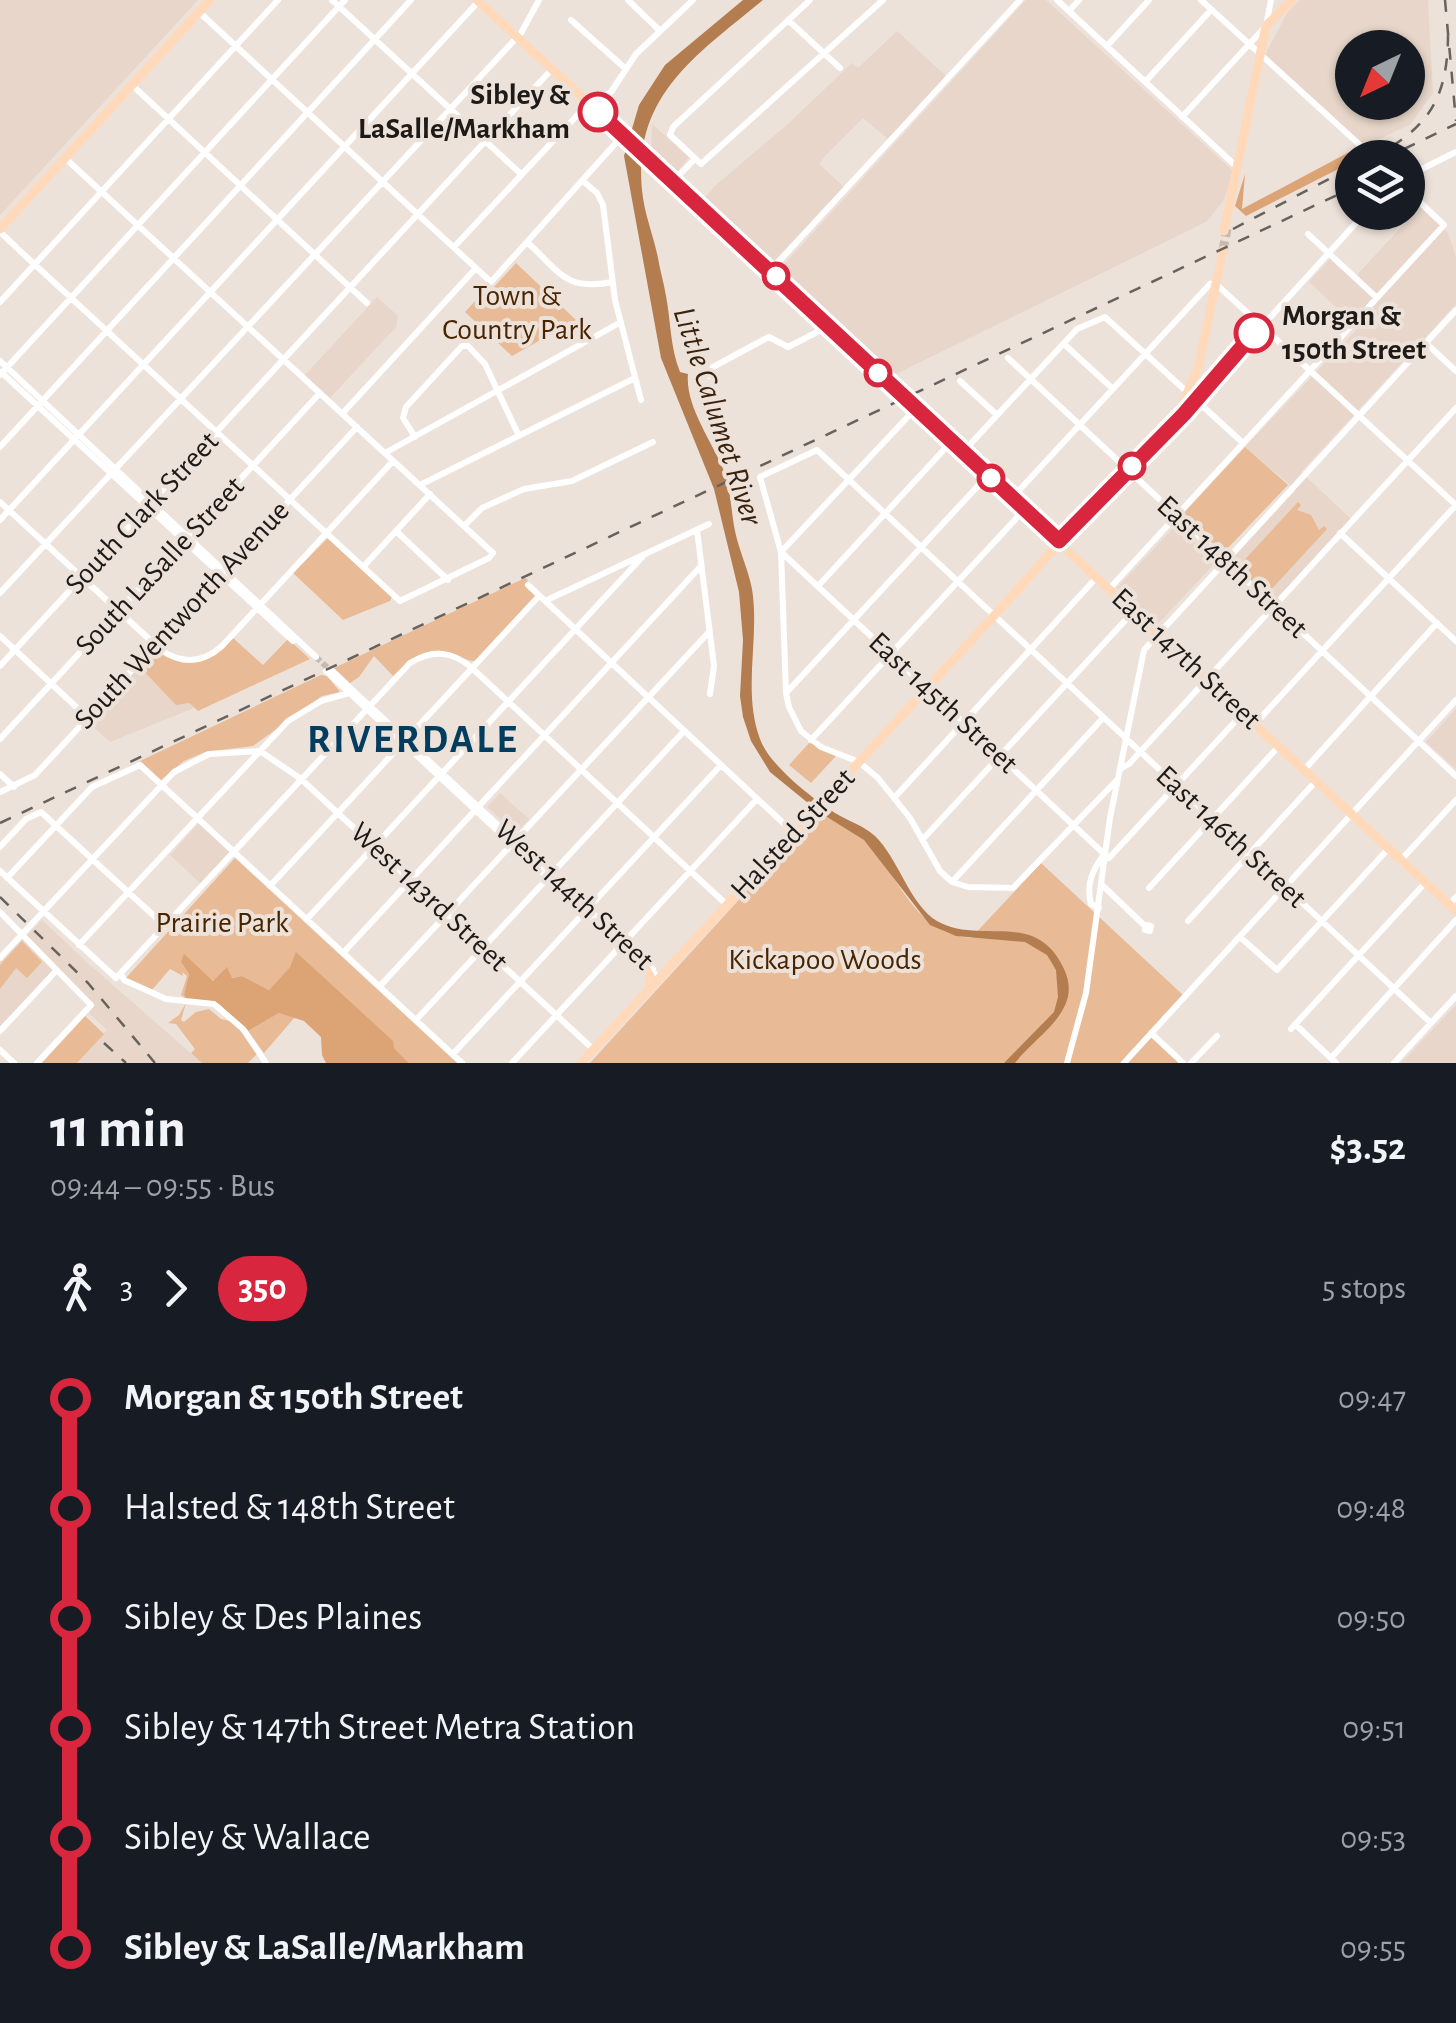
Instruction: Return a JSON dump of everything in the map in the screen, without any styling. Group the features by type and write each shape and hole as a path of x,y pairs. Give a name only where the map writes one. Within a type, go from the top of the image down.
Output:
{"main road":[{"path":"0,230 210,0"},
{"path":"1226,226 1266,26 1275,8 1292,0"},
{"path":"477,1 894,387"},
{"path":"1260,56 1275,8"},
{"name":"Halsted Street","path":"581,1063 1168,427 1191,396 1221,253"},
{"name":"East 147th Street","path":"907,399 1388,848 1454,904"},
{"path":"651,987 647,966 671,966"}],"street":[{"path":"0,302 278,0"},
{"path":"332,0 342,3 375,40 521,174"},
{"path":"0,447 412,0"},
{"path":"0,592 516,36 539,0"},
{"path":"628,0 659,30"},
{"path":"454,247 590,105 611,92 659,30 693,0"},
{"path":"698,162 670,135 683,115 810,0"},
{"path":"673,181 884,0"},
{"path":"770,271 1020,0"},
{"path":"1057,0 1238,168"},
{"path":"1069,11 1079,0"},
{"path":"1107,46 1150,0"},
{"path":"1201,0 1352,140"},
{"path":"0,520 477,1"},
{"path":"314,658 2,369 342,3"},
{"path":"1144,82 1211,10"},
{"path":"199,12 491,282 624,136"},
{"path":"571,20 626,69"},
{"path":"788,20 840,68"},
{"path":"1182,117 1266,26"},
{"name":"South Clark Street","path":"0,666 552,69"},
{"path":"132,85 367,303"},
{"path":"1425,168 1456,152"},
{"path":"0,230 400,601 481,564 493,552 65,158"},
{"path":"584,181 603,205 613,282 641,400"},
{"path":"1110,588 1444,225 1425,207"},
{"path":"1191,396 1205,387 1350,230"},
{"path":"1308,234 1377,298"},
{"path":"528,242 575,284 586,287 613,282"},
{"path":"342,414 476,268"},
{"path":"1012,498 1215,283 1456,505 1255,724"},
{"path":"1066,1063 1086,993 1104,857 1142,653 1456,310"},
{"path":"963,452 1077,330 1107,317 1243,443"},
{"path":"385,454 621,322"},
{"path":"709,376 713,368 769,337 788,346 828,326"},
{"path":"1426,343 1456,371"},
{"path":"1064,344 1113,389"},
{"path":"414,437 403,418 406,407 462,346 468,346 478,356 499,390 519,436"},
{"name":"East 148th Street","path":"1008,358 1456,776"},
{"path":"420,485 635,378"},
{"path":"960,380 998,415"},
{"name":"South LaSalle Street","path":"0,739 320,393"},
{"path":"916,408 782,552 786,693 794,719 811,740 859,762 894,797 940,871 952,882 968,887 1013,888 1117,780"},
{"path":"1119,770 1140,752 1456,408"},
{"name":"South Wentworth Avenue","path":"0,792 35,774 357,427"},
{"path":"464,526 482,508 524,489 572,482 653,442"},
{"path":"818,586 952,442"},
{"name":"East 146th Street","path":"782,552 760,477 817,450 1431,1023"},
{"path":"0,502 155,645 175,658 190,661 218,650 393,461"},
{"path":"786,693 988,475"},
{"path":"363,567 430,494"},
{"path":"811,740 1024,510"},
{"path":"270,886 472,668 542,599 709,524"},
{"path":"697,530 714,666 710,694"},
{"path":"396,531 448,580"},
{"path":"1340,533 1456,640"},
{"name":"East 145th Street","path":"782,552 1104,857"},
{"path":"307,920 645,554"},
{"path":"343,953 702,566"},
{"path":"607,572 618,583"},
{"path":"894,797 1097,577"},
{"path":"528,585 794,833"},
{"path":"923,838 1134,611"},
{"path":"1304,770 1438,623"},
{"path":"380,987 709,632"},
{"path":"0,636 88,717"},
{"path":"119,976 410,663 421,656 440,653 451,654 472,668 727,905"},
{"name":"West 144th Street","path":"328,670 660,978"},
{"path":"80,945 296,716 320,701 353,693"},
{"path":"1124,1063 1456,700"},
{"path":"1098,908 1090,904 1088,884 1104,857 1243,712"},
{"path":"952,882 1103,718"},
{"path":"416,1020 684,731"},
{"path":"1148,888 1279,746"},
{"path":"0,958 180,767 225,751 260,751"},
{"name":"West 143rd Street","path":"260,751 301,779 593,1050"},
{"path":"7,878 92,786 140,765 462,1063"},
{"path":"452,1054 721,765"},
{"path":"0,774 14,786"},
{"path":"1188,921 1316,781"},
{"path":"512,1063 758,799"},
{"path":"1401,860 1456,800"},
{"path":"0,847 26,819 41,812 165,926"},
{"path":"1240,937 1275,968 1388,848"},
{"path":"0,871 124,980 166,998 214,1004 243,1028 266,1063"},
{"path":"1425,882 1293,1027 1333,1060 1456,920"},
{"path":"1101,884 1145,926"},
{"path":"0,912 24,932 91,1005 37,1063"},
{"path":"0,1031 56,971"},
{"path":"1394,1063 1456,996"},
{"path":"1151,1033 1183,1063"},
{"path":"1191,1063 1217,1036"},
{"path":"0,1050 14,1063"}],"shaded area":[{"path":"0,0 198,0 0,215"},
{"path":"743,0 763,0 691,61 672,83 646,133 641,163 643,198 665,291 672,344 680,372 688,374 695,411 726,478 735,531 752,589 755,721 765,749 782,770 826,807 875,836 919,904 937,921 954,928 1023,934 1039,939 1052,950 1064,969 1068,997 1055,1021 1015,1063 1004,1063 1054,1012 1058,997 1056,970 1047,955 1025,942 956,936 930,925 864,840 819,812 770,772 751,741 743,717 739,592 714,489 661,358 624,156 639,105 665,65"},
{"path":"1026,0 1046,0 1233,171 1224,200 1206,222 890,377 777,272"},
{"path":"1300,0 1428,0 1433,93 1425,104 1425,30 1335,30 1335,119 1265,55 1287,13"},
{"path":"897,31 946,76 888,139 863,118 825,156 819,164 844,187 770,265 701,202 852,63 858,68"},
{"path":"1336,120 1414,120 1378,140 1358,140"},
{"path":"652,124 689,157 675,175 651,156"},
{"path":"1335,160 1335,171 1246,216 1235,206 1245,174 1242,209"},
{"path":"1425,212 1448,233 1456,257 1456,304 1301,472 1351,519 1273,603 1229,562 1296,490 1245,447 1358,328 1309,282 1330,259 1353,279 1399,230 1425,230"},
{"path":"377,297 398,316 396,327 330,398 305,375"},
{"path":"1177,524 1217,561 1157,625 1117,588"},
{"path":"143,661 194,708 110,742 88,722"},
{"path":"1456,709 1456,769 1426,742"},
{"path":"500,793 529,819 516,833 487,807"},
{"path":"199,823 230,852 201,884 170,855"},
{"path":"42,920 202,1063 77,1063 107,1030 89,1013 94,1006 56,969 0,1028 0,954 21,932 26,937"},
{"path":"296,952 393,1041 394,1048 409,1063 326,1063 321,1037 304,1021 279,1013 248,1031 219,1004 187,999 184,995 189,974 181,962 184,954 213,981 227,967 232,978 242,976 269,990 290,967"},
{"path":"1456,1005 1456,1063 1401,1063"}],"green space":[{"name":"Town & Country Park","path":"516,263 576,320 512,356 465,312"},
{"path":"1245,447 1288,485 1223,553 1182,515"},
{"path":"1298,502 1301,505 1297,510 1311,515 1319,530 1324,526 1327,529 1266,595 1263,592 1267,587 1251,581 1245,566 1237,568"},
{"path":"328,538 392,597 390,601 343,620 293,573"},
{"path":"525,578 525,584 537,595 475,661 443,651 427,652 393,676 374,656 350,683 334,668"},
{"path":"233,638 263,665 288,639 310,659 198,711 189,703 176,705 141,668 155,648 177,660 197,662 214,655"},
{"path":"321,675 327,676 340,692 322,696 253,746 205,752 184,761 161,780 140,761"},
{"path":"810,742 836,756 811,783 789,765"},
{"name":"Kickapoo Woods","path":"819,812 865,841 921,914 951,934 971,938 1041,863 1183,995 1120,1063 590,1063"},
{"name":"Prairie Park","path":"235,858 457,1063 409,1063 297,953 269,990 242,976 214,981 181,962 189,974 184,995 187,999 181,995 187,976 182,972 183,976 170,969 152,990 126,978"},
{"path":"22,941 42,962 27,978 16,968 0,989 0,965"},
{"path":"186,1003 181,1020 209,1009 221,1019 234,1022 258,1053 248,1063 202,1063 191,1053 195,1049 176,1024 168,1023"},
{"path":"279,1013 295,1017 264,1053 248,1031"},
{"path":"85,1016 104,1034 77,1063 42,1063"},
{"path":"1151,1037 1179,1063 1127,1063"}],"tunnel":[{"path":"1223,250 1227,229"},
{"path":"316,657 330,670"}],"railway":[{"path":"1445,0 1456,121"},
{"path":"1401,140 1431,110 1439,94 1448,34"},
{"path":"1423,140 1456,124"},
{"path":"1233,229 1335,176"},
{"path":"0,823 1335,196"},
{"path":"0,897 88,983 155,1063"},
{"path":"104,1043 126,1063"}],"bus line":[{"name":"350","path":"598,112 1059,541 1184,414 1254,333"}],"place":[{"name":"Sibley & LaSalle/Markham","path":"598,112"},
{"name":"Morgan & 150th Street","path":"1254,333"}],"district":[{"name":"RIVERDALE","path":"413,740"}],"water label":[{"name":"Little Calumet River","path":"718,416"}]}
